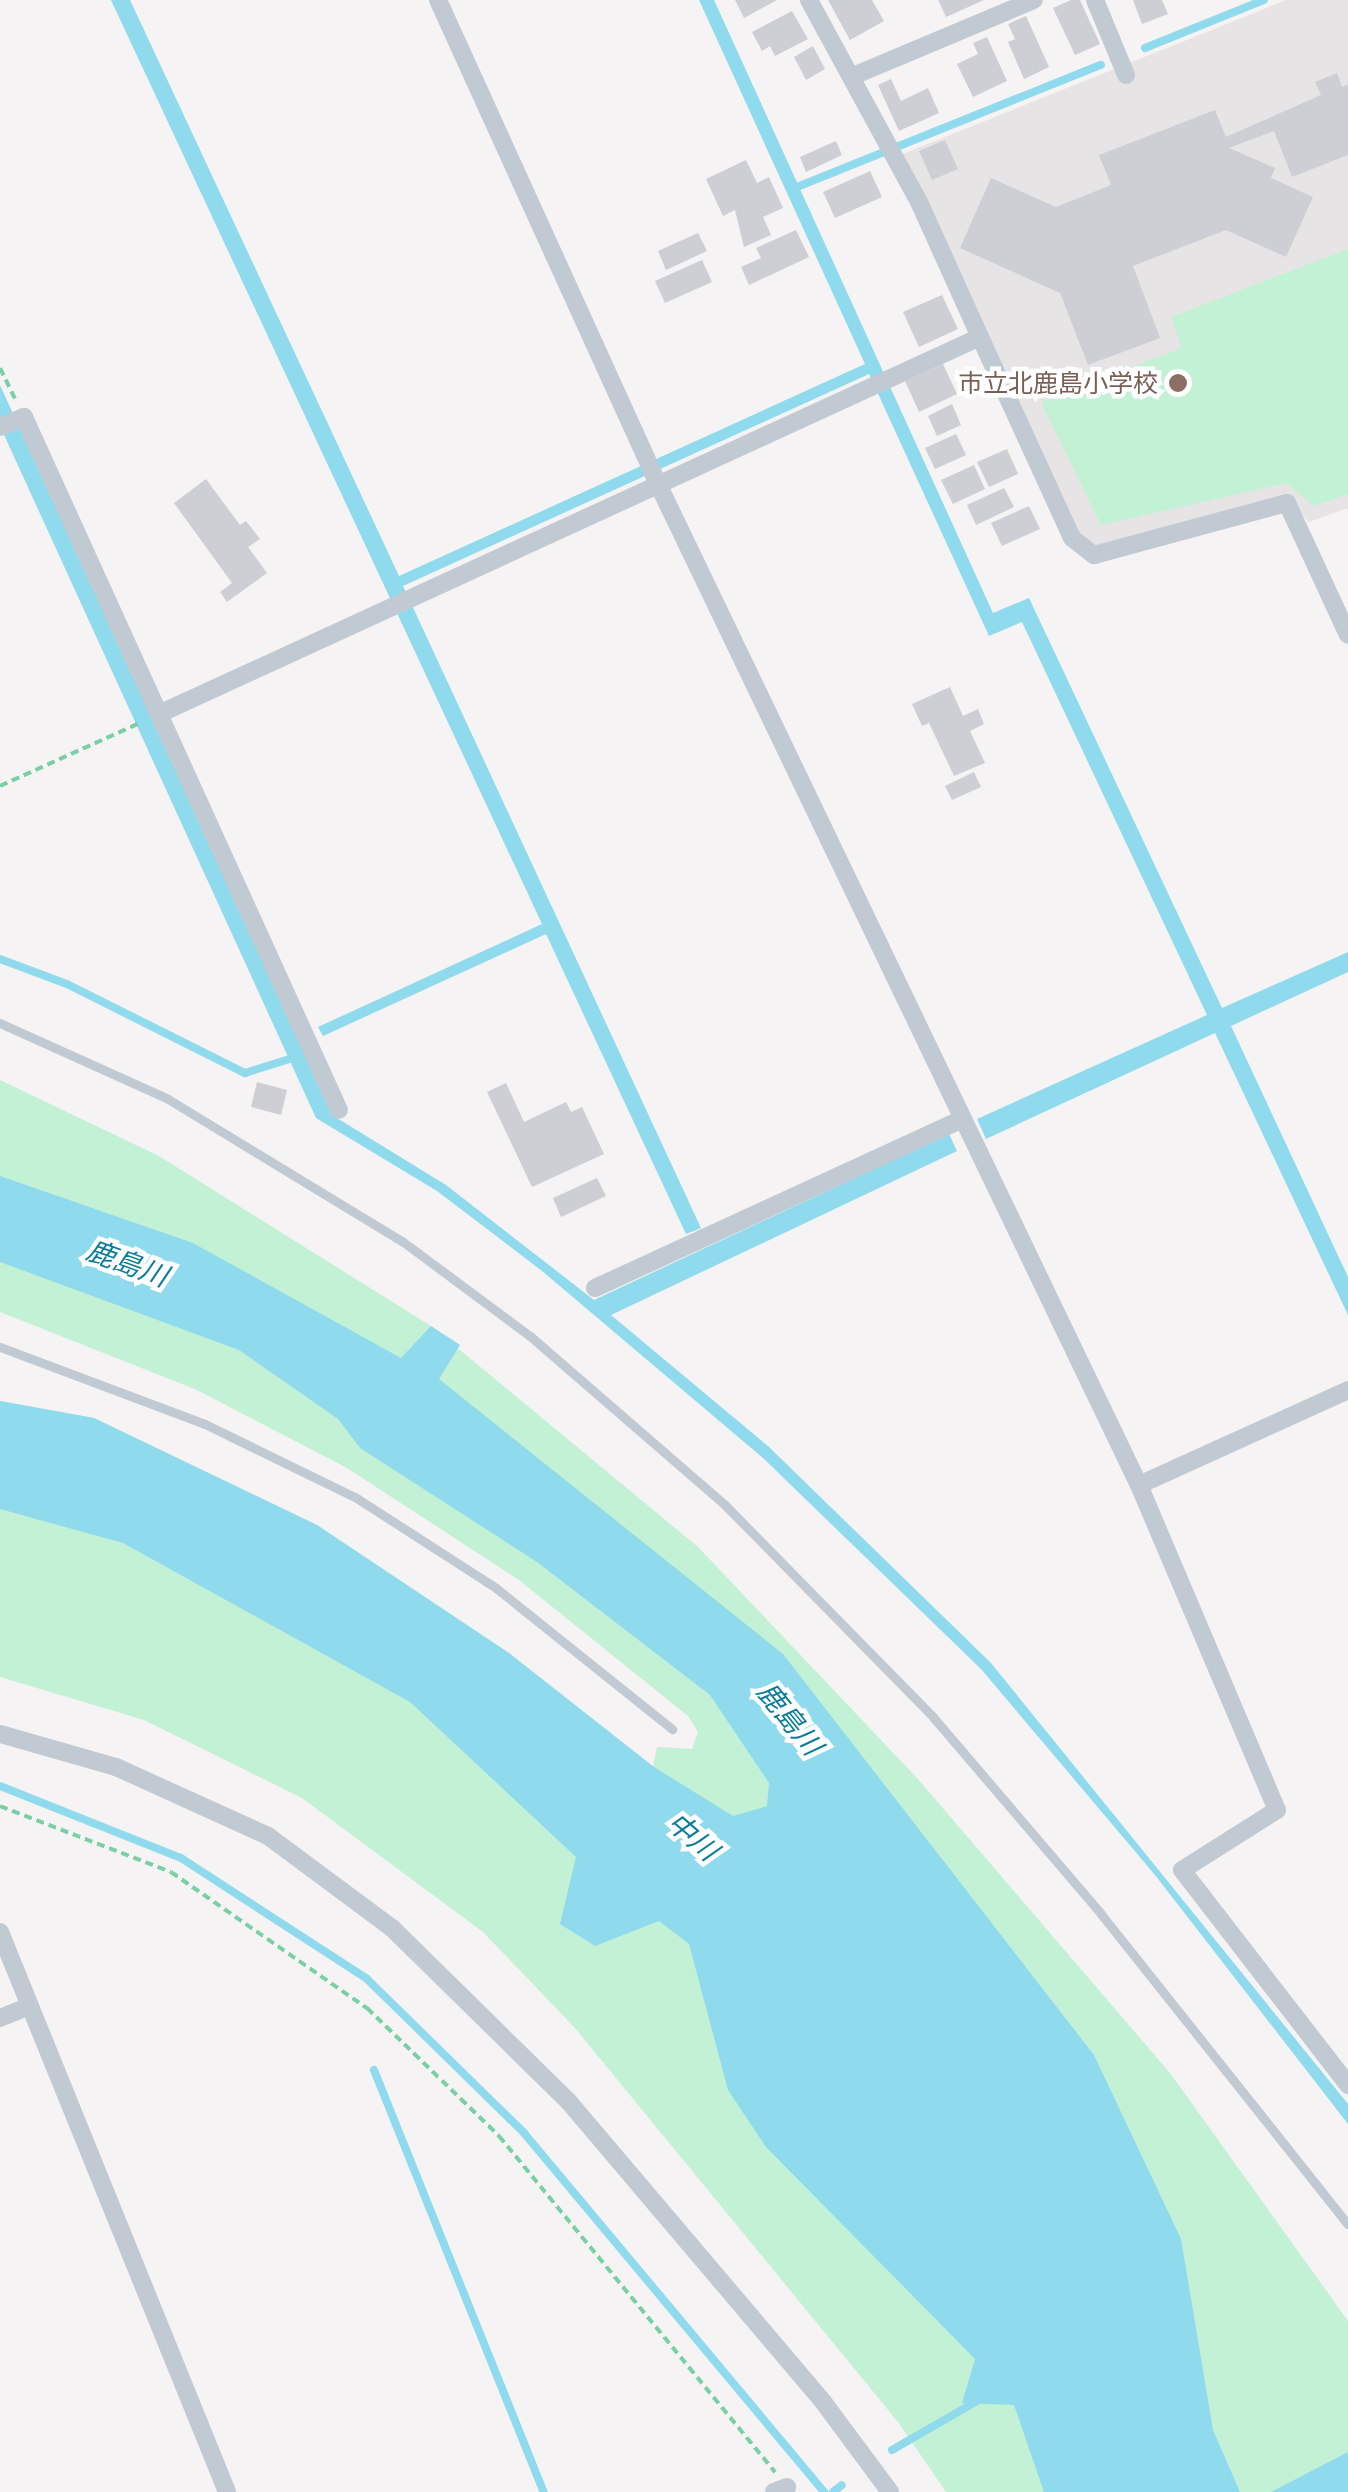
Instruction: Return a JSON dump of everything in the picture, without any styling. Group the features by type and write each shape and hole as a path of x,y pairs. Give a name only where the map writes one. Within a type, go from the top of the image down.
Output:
{"street":[{"path":"438,0 659,486 1139,1485 1278,1810 1182,1870 1348,2085"},
{"path":"809,0 897,160 1072,538 1094,555 1287,503 1348,635"},
{"path":"853,76 1034,0"},
{"path":"1095,0 1126,75"},
{"path":"161,714 980,337"},
{"path":"0,426 24,417 338,1110"},
{"path":"595,1288 963,1119"},
{"path":"1139,1485 1348,1390"},
{"path":"0,1734 116,1767 268,1836 393,1929 570,2102 824,2403 890,2492"},
{"path":"0,1932 227,2492"},
{"path":"0,2018 30,2006"}],"lane":[{"path":"0,1022 168,1099 402,1241 530,1336 725,1505 933,1717 1101,1914 1348,2224"},
{"path":"0,1347 205,1424 355,1498 496,1588 672,1728"}],"path":[{"path":"0,368 24,417"},
{"path":"0,786 129,728"},
{"path":"0,1806 171,1872 367,2008 499,2136 781,2489"}],"shaded area":[{"name":"市立北鹿島小学校","path":"1286,0 1348,0 1348,508 1309,522 1288,498 1091,550 1076,535 903,154"}],"green space":[{"path":"1348,249 1348,494 1314,506 1286,483 1101,525 1041,402 1182,348 1171,317"},
{"path":"0,1080 159,1156 431,1326 698,1547 917,1778 1170,2073 1348,2321 1348,2492 1206,2492 782,1667 0,1199"},
{"path":"0,1240 234,1322 753,1699 810,1934 0,1401 94,1418 317,1525 509,1653 653,1767 657,1747 692,1749 698,1732 688,1716 519,1580 347,1468 197,1390 0,1312"},
{"path":"0,1456 648,1832 1090,2492 946,2492 898,2422 575,2028 483,1932 302,1798 144,1720 0,1677"}],"water":[{"path":"111,0 130,0 399,576 865,364 699,0 714,0 993,613 1029,598 1222,1008 1348,952 1348,972 1231,1026 1348,1277 1348,1315 1215,1033 986,1139 977,1119 1207,1015 1022,622 989,636 869,374 403,586 701,1228 686,1234 546,934 323,1036 318,1027 542,924"},
{"path":"0,385 332,1115 446,1185 594,1300 949,1134 957,1151 611,1315 769,1447 991,1663 1348,2104 1348,2124 1155,1875 981,1669 763,1458 542,1271 437,1191 316,1118 0,426"},
{"path":"0,1176 193,1243 401,1358 431,1326 460,1345 439,1379 783,1654 1094,2055 1181,2239 1213,2430 1240,2492 1044,2492 1014,2405 962,2403 975,2359 766,2147 728,2090 689,1944 659,1921 595,1946 560,1924 576,1857 410,1702 123,1543 0,1509 0,1401 94,1418 317,1525 509,1653 654,1767 733,1816 767,1806 769,1783 710,1695 537,1562 360,1448 338,1419 239,1350 0,1262"},
{"path":"1348,2452 1348,2492 1271,2492"}],"building":[{"path":"735,0 777,0 744,18"},
{"path":"828,0 872,0 884,21 850,40"},
{"path":"938,0 984,0 946,17"},
{"path":"1080,0 1100,44 1075,55 1053,8"},
{"path":"1133,0 1162,0 1168,14 1142,24"},
{"path":"792,11 808,39 775,56 770,46 762,51 752,32"},
{"path":"1026,16 1049,67 1024,79 1008,42 1015,39 1008,24"},
{"path":"987,37 1007,81 973,97 957,64 978,54 973,43"},
{"path":"813,46 825,69 806,80 794,57"},
{"path":"1337,73 1342,87 1348,84 1348,155 1292,177 1274,131 1229,148 1275,168 1271,178 1313,197 1286,257 1226,230 1133,266 1160,338 1088,365 1060,293 960,248 991,178 1056,207 1111,185 1099,155 1215,110 1226,137 1321,95 1315,82"},
{"path":"891,79 901,101 928,88 939,113 899,131 878,85"},
{"path":"945,140 958,169 932,180 919,151"},
{"path":"836,141 842,155 806,172 800,157"},
{"path":"746,160 757,183 769,177 783,208 763,217 771,235 744,247 735,210 723,216 706,179"},
{"path":"870,171 882,197 835,218 823,192"},
{"path":"796,230 809,257 749,285 741,267 761,258 756,248"},
{"path":"698,233 707,251 666,270 658,251"},
{"path":"702,260 712,282 665,303 655,281"},
{"path":"942,295 958,329 919,347 903,312"},
{"path":"943,364 957,394 919,412 905,381"},
{"path":"952,404 961,425 937,436 928,416"},
{"path":"956,434 966,455 935,469 925,448"},
{"path":"1007,449 1018,474 989,487 977,462"},
{"path":"974,465 985,489 953,504 941,480"},
{"path":"206,479 240,525 246,521 260,539 248,547 267,573 227,602 220,592 232,583 174,503"},
{"path":"1004,488 1014,507 976,525 967,505"},
{"path":"1029,506 1040,529 1002,546 991,523"},
{"path":"950,687 963,716 978,709 984,724 970,731 985,763 954,776 929,723 922,726 912,704"},
{"path":"974,772 981,787 952,800 945,786"},
{"path":"257,1082 287,1090 281,1115 251,1107"},
{"path":"506,1083 524,1122 566,1102 571,1112 582,1107 604,1154 532,1187 487,1092"},
{"path":"597,1178 606,1196 561,1217 553,1198"}],"waterway":[{"path":"1145,48 1264,0"},
{"path":"792,189 1101,65"},
{"path":"0,959 67,984 245,1073 293,1058"},
{"path":"0,1786 181,1858 367,1979 524,2133 824,2492"},
{"path":"374,2070 544,2492"},
{"path":"892,2450 979,2400"},
{"path":"833,2492 842,2485"}],"place":[{"name":"市立北鹿島小学校","path":"1178,383"}],"water label":[{"name":"鹿島川","path":"127,1264"},
{"name":"鹿島川","path":"789,1719"},
{"name":"中川","path":"692,1837"}]}
